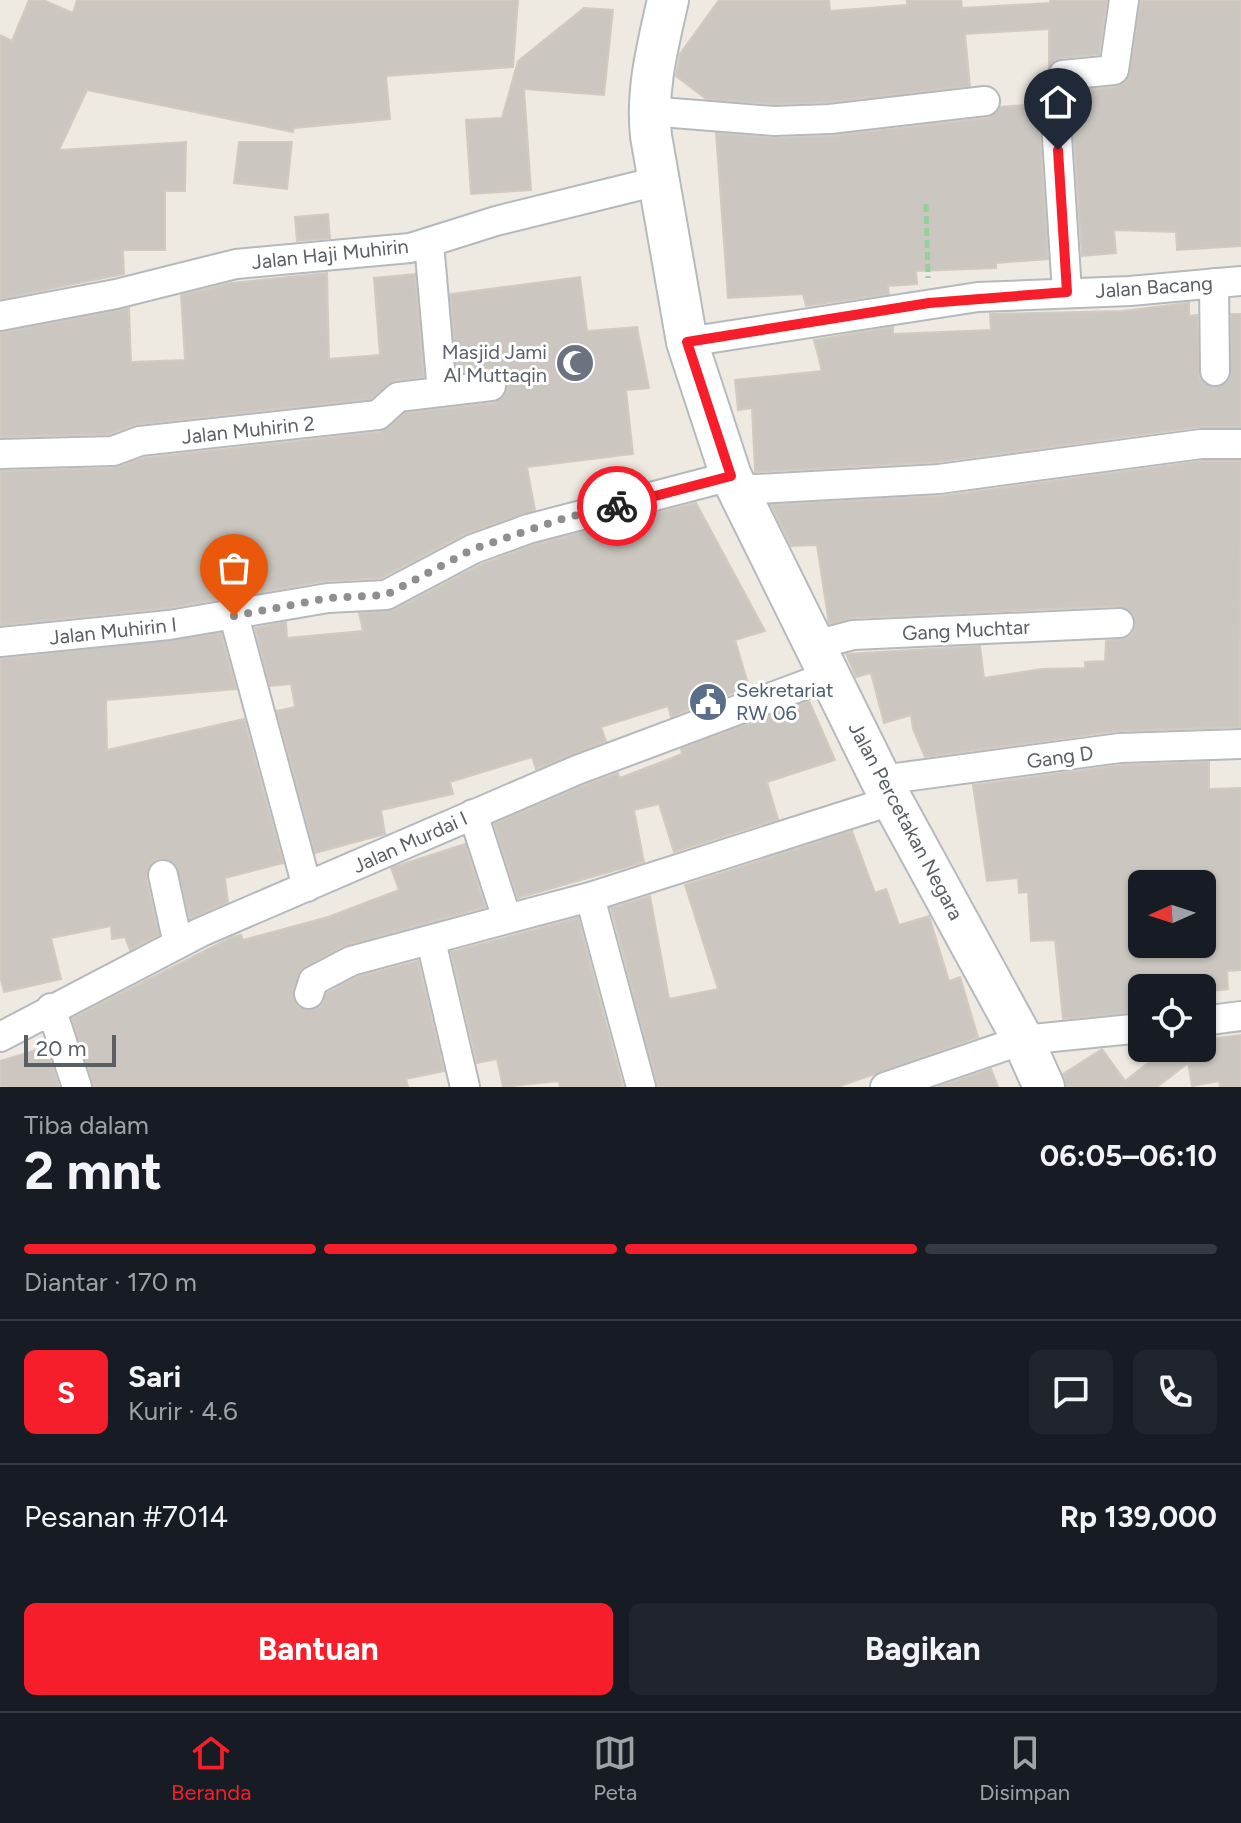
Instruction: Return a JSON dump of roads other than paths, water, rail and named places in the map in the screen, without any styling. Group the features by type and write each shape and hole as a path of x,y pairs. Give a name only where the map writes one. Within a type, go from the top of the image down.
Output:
{"main road":[{"name":"Jalan Percetakan Negara","path":"668,0 653,67 648,111 687,342 734,483 886,791 1023,1040 1044,1087"}],"street":[{"path":"1067,292 1054,91 1063,75 1114,70 1124,0"},
{"path":"648,111 774,121 816,120 985,101"},
{"name":"Jalan Haji Muhirin","path":"0,316 116,294 236,264 410,248 496,221 658,181"},
{"path":"429,243 442,392"},
{"path":"1215,371 1228,282"},
{"name":"Jalan Bacang","path":"687,342 929,303 1228,282"},
{"name":"Jalan Muhirin 2","path":"0,454 113,451 140,441 378,415 398,397 491,386"},
{"name":"Jalan Muhirin I","path":"0,642 234,616 328,598 386,595 473,549 528,529 734,483 939,479 1201,444 1241,444"},
{"path":"234,616 307,887"},
{"name":"Gang Muchtar","path":"823,660 853,635 1119,623"},
{"name":"Jalan Murdai I","path":"0,1037 178,944 823,660"},
{"name":"Gang D","path":"309,994 313,981 351,961 590,897 886,791 1134,747 1241,744"},
{"path":"473,814 507,919"},
{"path":"163,875 178,944"},
{"path":"590,897 641,1087"},
{"path":"431,941 465,1087"},
{"path":"51,1008 77,1087"},
{"path":"1216,1019 1241,1016"},
{"path":"885,1087 1023,1040 1128,1029"}],"place":[{"name":"Masjid Jami Al Muttaqin","path":"575,363"},
{"name":"Sekretariat RW 06","path":"708,702"}]}
